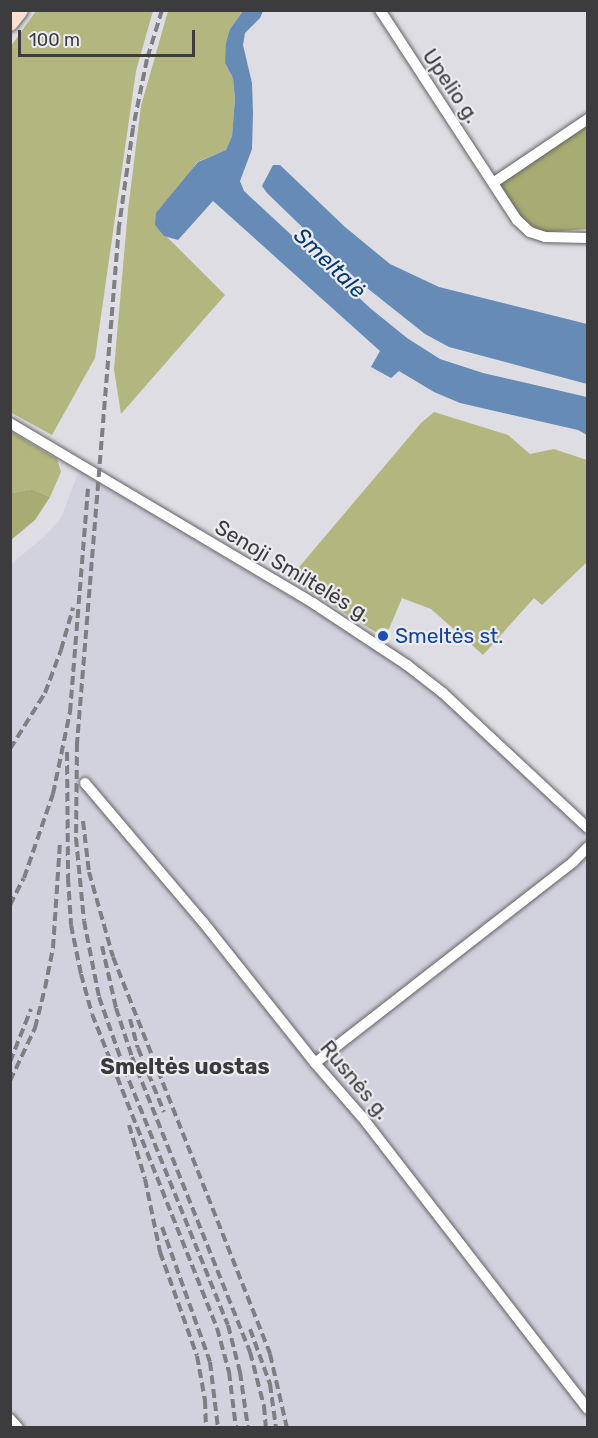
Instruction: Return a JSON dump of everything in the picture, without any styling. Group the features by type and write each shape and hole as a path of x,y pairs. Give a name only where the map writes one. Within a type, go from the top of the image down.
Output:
{"main road":[{"path":"10,23 20,10"}],"street":[{"name":"Upelio g.","path":"380,10 517,220 530,232 544,237 588,238"},
{"path":"492,183 588,119"},
{"name":"Senoji Smiltelės g.","path":"10,423 312,603 407,665 443,693 588,828"},
{"name":"Rusnės g.","path":"85,783 203,922 315,1063 362,1117 588,1409"},
{"path":"315,1063 573,862 588,847"},
{"path":"10,1419 18,1428"}],"shaded area":[{"path":"78,473 82,473 308,607 398,664 457,712 587,834 587,1427 11,1428 11,564 45,536 61,518"}],"green space":[{"path":"36,11 153,11 136,71 95,358 52,435 10,412 11,46"},
{"path":"168,11 243,11 230,29 225,63 233,78 235,99 232,136 226,150 197,162 155,225 225,295 121,414 114,369 128,210 141,106"},
{"path":"587,125 587,229 538,233 520,219 498,184"},
{"path":"434,412 508,435 530,454 554,449 587,460 587,562 542,605 534,598 483,655 431,609 402,598 389,629 379,634 289,579 421,423"},
{"path":"10,431 57,459 61,472 50,497 32,489 11,493"},
{"path":"32,489 50,497 35,520 11,540 11,493"}],"water":[{"path":"243,11 263,11 260,18 245,33 243,45 252,83 253,113 252,149 240,181 244,191 370,308 407,338 440,359 483,373 587,397 587,435 578,430 460,403 434,392 399,371 391,378 371,367 380,351 213,201 178,240 164,236 155,225 156,213 198,162 226,150 232,136 235,99 233,78 225,63 226,43 230,29"},
{"path":"273,165 280,165 345,227 390,264 439,287 587,324 587,384 449,347 425,334 357,280 267,193 262,186"}],"railway":[{"path":"162,10 147,59 133,128 119,226 77,743 76,838 84,921 99,997 124,1068 228,1325 240,1372 248,1428"},
{"path":"10,905 24,878 53,794 70,712 88,489"},
{"path":"10,749 45,693 73,608"},
{"path":"67,752 68,878 71,925 81,974 92,1014 217,1328 229,1372 236,1428"},
{"path":"83,821 89,872 113,957 270,1354 287,1428"},
{"path":"10,1081 35,1028 45,988 53,948 60,843"},
{"path":"102,946 116,1008 132,1057 250,1352 264,1406 266,1428"},
{"path":"10,1062 31,1009"},
{"path":"130,1019 138,1048 164,1112"},
{"path":"129,1125 145,1179 160,1252 197,1356 205,1400 206,1428"},
{"path":"162,1227 210,1362 218,1428"},
{"path":"250,1329 270,1384 276,1428"}],"place":[{"name":"Smeltės st.","path":"383,636"}],"district":[{"name":"Smeltės uostas","path":"185,1067"}],"water label":[{"name":"Smeltalė","path":"330,263"}]}
